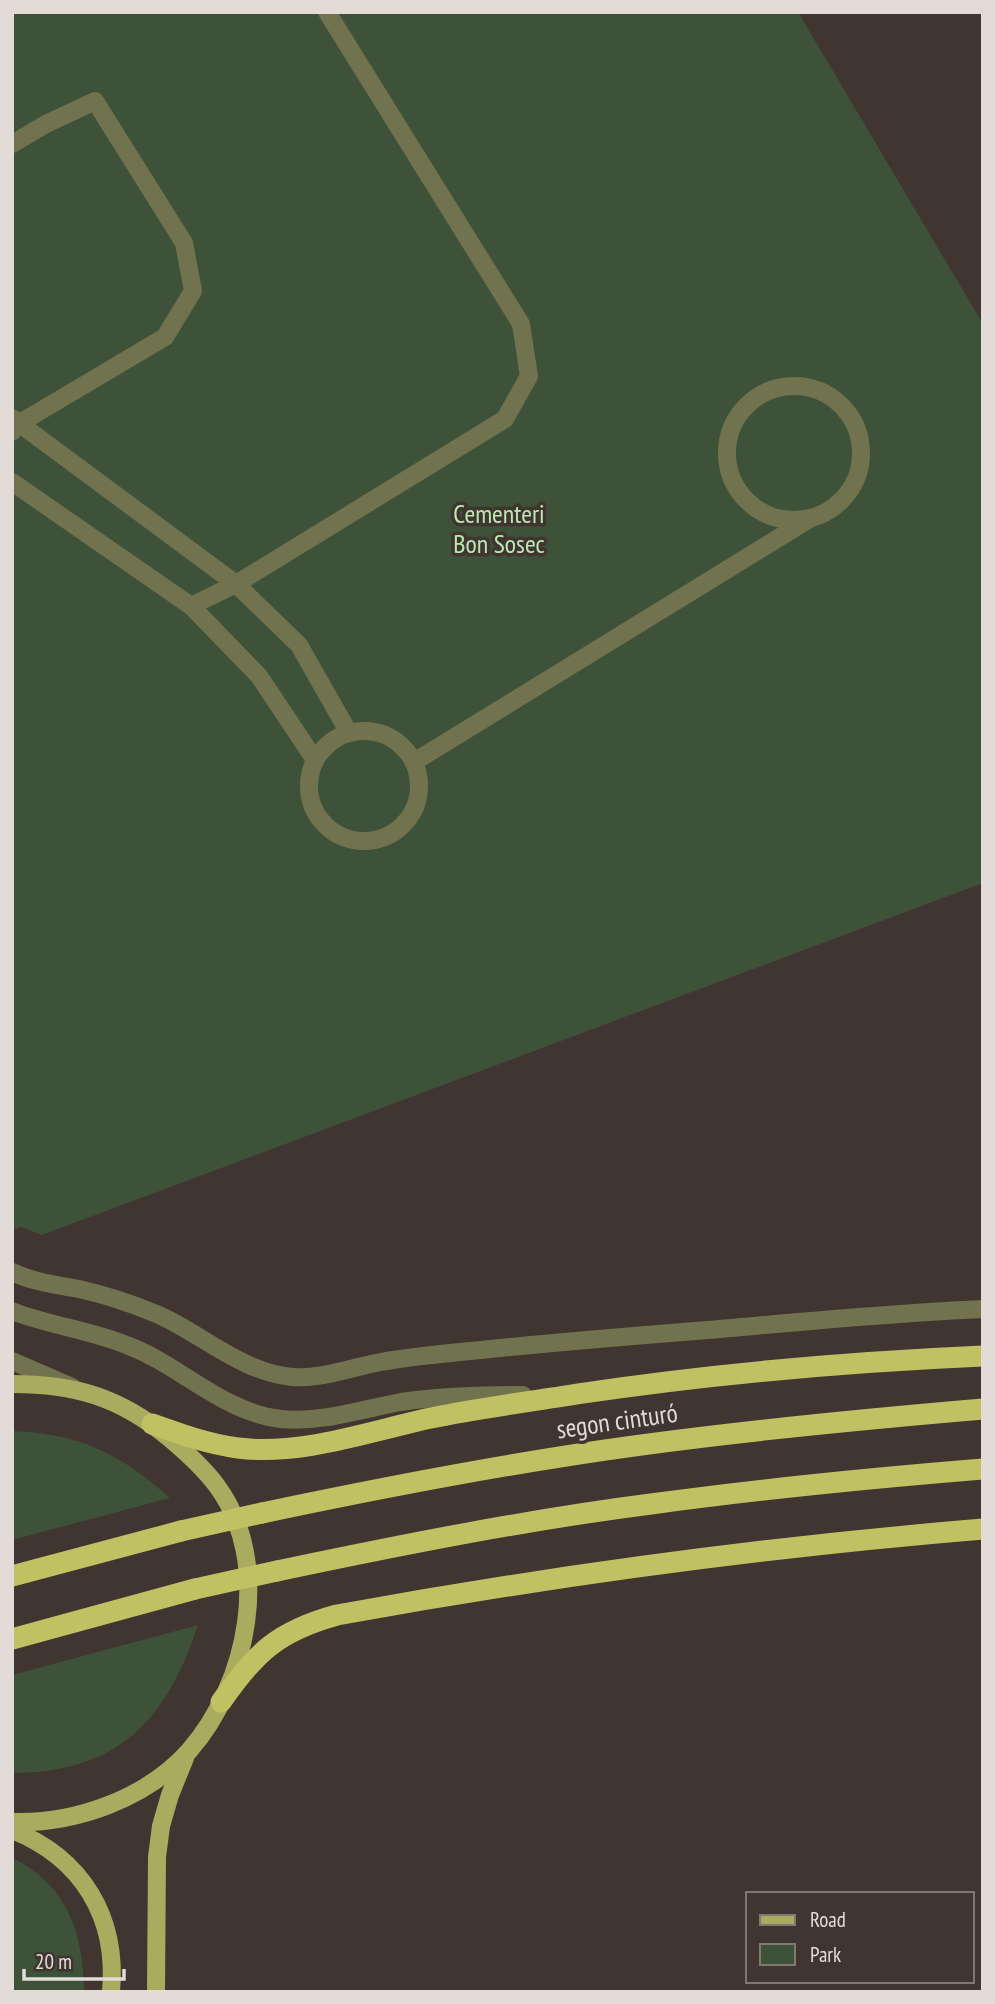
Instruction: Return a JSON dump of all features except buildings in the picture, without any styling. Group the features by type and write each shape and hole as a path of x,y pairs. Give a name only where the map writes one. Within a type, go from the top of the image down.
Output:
{"highway":[{"path":"152,1423 190,1437 228,1446 280,1449 304,1447 433,1418 579,1394 754,1373 983,1356"},
{"name":"segon cinturó","path":"12,1576 181,1531 377,1489 632,1446 757,1430 983,1409"},
{"path":"12,1639 277,1571 494,1529 650,1504 983,1469"},
{"path":"221,1702 254,1659 273,1642 311,1622 337,1615 517,1583 648,1565 983,1529"}],"main road":[{"path":"12,1384 44,1384 81,1391 118,1404 152,1423 199,1464 218,1487 241,1534 249,1588 248,1616 236,1667 221,1702 188,1752 152,1782 99,1808 64,1818 12,1822"},
{"path":"156,1992 157,1857 161,1826 170,1795 188,1752"},
{"path":"12,1830 60,1858 74,1871 93,1898 107,1926 111,1951 111,1992"}],"street":[{"path":"191,606 236,584 506,419 529,376 521,324 327,12"},
{"path":"12,144 46,124 95,101 184,243 193,291 166,337 15,424 236,584 299,645 349,733"},
{"path":"414,762 811,518 830,510 846,495 857,476 861,455 858,433 848,414 833,398 814,389 793,386 770,390 751,402 736,419 728,440 728,463 734,485 748,503 768,515 790,521 811,518"},
{"path":"12,482 191,606 259,676 315,760"},
{"path":"349,733 379,733 394,739 414,762 419,780 418,799 410,816 398,830 381,839 363,842 345,838 328,829 316,815 310,797 309,778 315,760 324,748 336,739 349,733"},
{"path":"12,1272 31,1280 81,1290 142,1308 183,1327 238,1359 266,1371 291,1377 327,1374 405,1358 547,1343 799,1321 983,1309"},
{"path":"12,1311 128,1345 162,1361 233,1404 272,1418 314,1418 455,1396 579,1394"},
{"path":"12,1362 81,1391"}],"green space":[{"name":"Cementeri Bon Sosec","path":"12,12 798,12 983,324 983,883 42,1235 21,1227 12,1230"},
{"path":"12,1431 58,1436 98,1449 134,1469 170,1498 12,1540"},
{"path":"198,1625 170,1688 153,1714 133,1735 109,1751 82,1763 49,1770 12,1773 12,1675"},
{"path":"12,1858 47,1882 69,1913 80,1950 84,1992 12,1992"}]}
